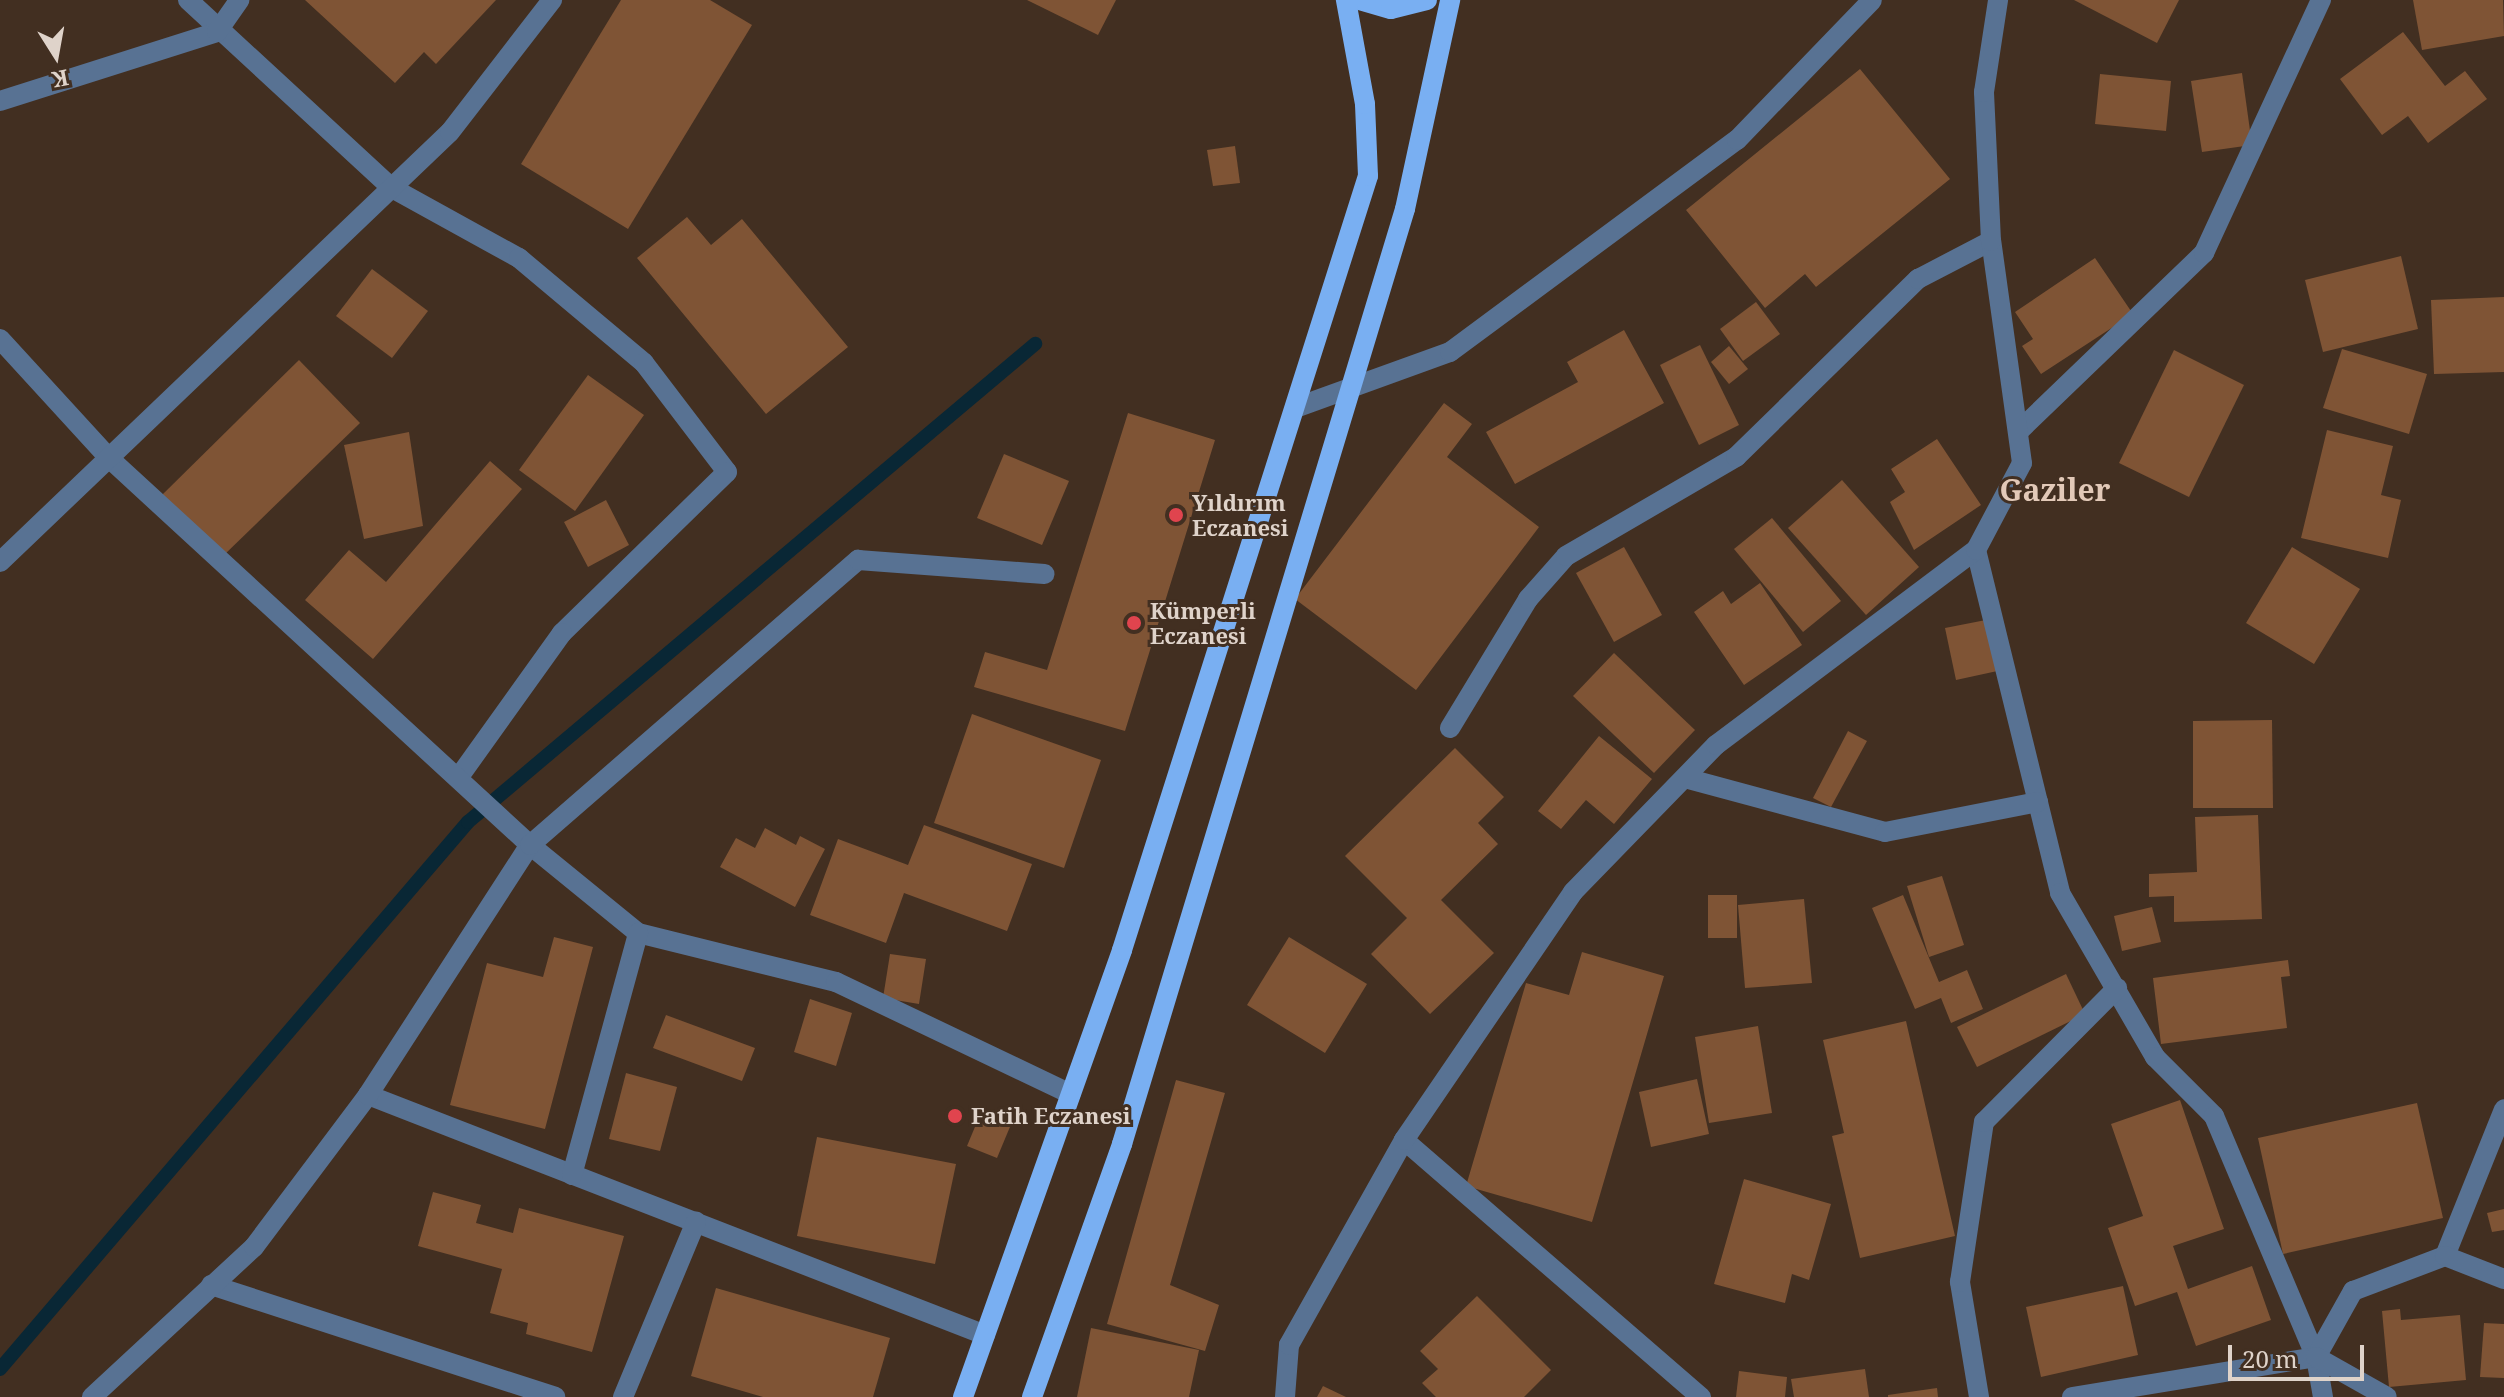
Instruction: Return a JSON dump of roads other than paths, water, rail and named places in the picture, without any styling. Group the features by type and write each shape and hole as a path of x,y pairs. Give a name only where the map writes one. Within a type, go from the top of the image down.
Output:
{"main road":[{"path":"963,1397 1071,1094 1368,176 1365,104 1346,0"},
{"path":"1359,0 1391,9 1427,0"},
{"path":"1032,1397 1122,1144 1405,209 1450,0"}],"street":[{"path":"188,0 217,32 392,188 519,258 644,363 727,472 562,633 463,781"},
{"path":"0,101 217,32 239,0"},
{"path":"0,562 450,132 552,0"},
{"path":"1295,408 1450,352 1724,150 1872,0"},
{"path":"1285,1397 1289,1345 1404,1140 1573,892 1716,745 1976,550 2022,463 1991,241 1984,92 1998,0"},
{"path":"2019,431 2204,253 2321,0"},
{"path":"1450,728 1528,599 1566,556 1718,471 1918,279 1991,241"},
{"path":"0,339 109,458 530,845 638,933 836,982 1071,1094"},
{"path":"1976,550 2060,893 2155,1057 2214,1116 2316,1357 2323,1397"},
{"path":"92,1397 254,1247 368,1095 530,845 858,560 1044,574"},
{"path":"1685,778 1885,832 2038,802"},
{"path":"572,1175 638,933"},
{"path":"1979,1397 1960,1282 1984,1122 2117,988"},
{"path":"368,1095 985,1335"},
{"path":"2445,1256 2504,1109"},
{"path":"1404,1140 1701,1397"},
{"path":"623,1397 696,1222"},
{"path":"2316,1357 2353,1291 2445,1256 2504,1279"},
{"path":"211,1285 555,1397"},
{"path":"2072,1397 2316,1357 2387,1397"}],"waterway":[{"path":"0,1369 468,822 1035,344"}],"place":[{"name":"Yıldırım Eczanesi","path":"1176,515"},
{"name":"Kümperli Eczanesi","path":"1134,623"},
{"name":"Fatih Eczanesi","path":"955,1116"}],"district":[{"name":"Gaziler","path":"2055,490"}]}
